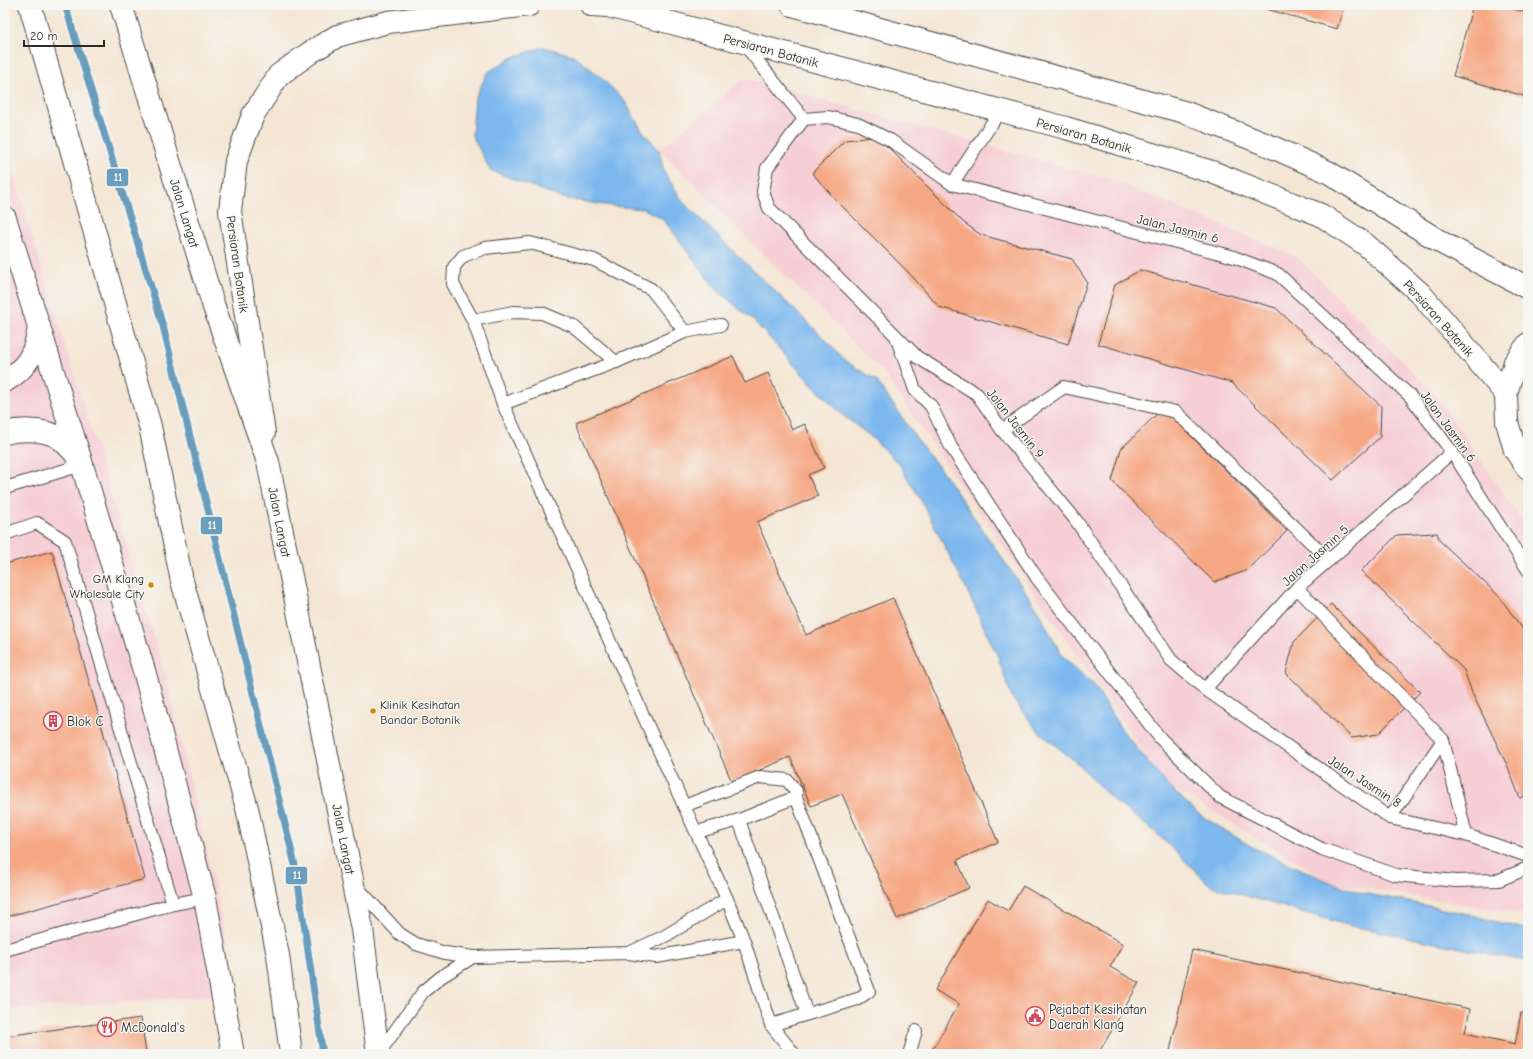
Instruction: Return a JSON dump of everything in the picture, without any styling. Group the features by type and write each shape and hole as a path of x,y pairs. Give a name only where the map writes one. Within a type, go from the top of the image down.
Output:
{"main road":[{"path":"30,5 150,426 182,581 247,808 278,955 292,1054"},
{"name":"Jalan Langat","path":"121,5 214,307 268,462 362,929 378,1054"},
{"name":"Persiaran Botanik","path":"268,462 230,211 236,161 253,115 279,75 311,52 337,36 388,22 497,7 528,5"},
{"name":"Persiaran Botanik","path":"591,5 608,6 1066,128 1212,172 1321,215 1365,244 1420,293 1506,394"},
{"path":"792,5 1184,112 1270,146 1328,172 1444,244 1528,288"},
{"path":"5,218 145,674 205,898 233,1054"},
{"path":"5,381 21,370 30,357 37,342 38,326"},
{"path":"1528,344 1515,362 1506,394 1507,422 1515,450 1528,469"},
{"path":"5,433 16,430 35,431 55,436 67,444 81,462"}],"lane":[{"path":"742,42 804,119"},
{"path":"952,184 1000,111"},
{"name":"Jalan Jasmin 6","path":"804,119 828,117 858,124 890,140 952,184 1231,256 1278,274 1410,396 1452,452 1528,570"},
{"name":"Jalan Jasmin 9","path":"804,119 767,168 763,192 769,208 917,358 977,394 1002,430 1075,519 1171,660 1206,688"},
{"path":"685,332 651,289 594,260 530,243 485,248 463,256 454,267 453,284 473,320 503,404 727,899 744,941 771,1025 794,1054"},
{"path":"473,320 513,312 542,313 573,326 616,362"},
{"path":"503,404 616,362 685,332 722,325"},
{"path":"896,336 915,390 931,406 951,447 1037,578 1160,738 1220,797 1322,849 1396,875 1456,881 1499,880 1528,868"},
{"path":"1002,430 1064,387 1176,412 1330,560"},
{"name":"Jalan Jasmin 5","path":"1206,688 1297,588 1452,452"},
{"path":"5,488 81,462"},
{"path":"5,534 37,524 65,541 174,904"},
{"path":"1297,588 1443,740 1466,835"},
{"name":"Jalan Jasmin 8","path":"1206,688 1390,818 1466,835 1528,856"},
{"path":"1390,818 1443,740"},
{"path":"684,806 760,777 787,780 796,791 796,798 869,991 858,999 771,1025"},
{"path":"697,832 739,820 796,798"},
{"path":"739,820 807,1014"},
{"path":"353,883 400,934 416,944 445,953 473,957 629,953 656,958 744,941"},
{"path":"5,950 174,904 205,898"},
{"path":"629,953 665,936 727,899"},
{"path":"378,1054 423,992 441,977 473,957"},
{"path":"910,1054 916,1031"}],"shaded area":[{"path":"744,78 1118,182 1297,257 1434,393 1528,529 1528,915 1332,883 1166,784 882,371 659,150"},
{"path":"5,146 166,677 234,972 237,994 5,1010"}],"water":[{"path":"543,47 573,55 603,79 624,100 641,129 659,150 664,172 683,202 826,340 845,361 876,380 919,442 944,474 1035,606 1063,657 1095,686 1119,726 1166,784 1200,815 1252,847 1332,883 1363,893 1463,913 1528,930 1528,960 1514,959 1347,925 1211,886 1154,831 1113,800 1077,763 1038,731 1012,698 998,657 965,586 921,500 899,464 869,435 845,417 815,388 755,322 716,289 663,219 644,209 611,206 562,198 490,170 472,135 475,98 488,72 511,58"}],"building":[{"path":"1252,5 1344,5 1337,29"},
{"path":"1473,5 1497,5 1528,13 1528,97 1453,76"},
{"path":"874,137 888,147 963,222 981,235 1072,259 1087,282 1068,344 939,307 910,274 835,199 812,173 845,140"},
{"path":"1140,270 1276,308 1381,406 1380,437 1333,480 1232,383 1098,344 1115,285"},
{"path":"733,356 745,383 768,373 792,430 805,424 824,468 808,475 818,496 757,522 806,635 893,598 998,842 957,860 969,888 897,919 842,794 811,806 790,757 732,782 576,423"},
{"path":"1163,408 1287,531 1246,571 1214,582 1112,481 1121,449"},
{"path":"1437,533 1440,541 1498,595 1528,638 1528,795 1520,798 1507,765 1472,693 1464,670 1361,571 1397,535"},
{"name":"Blok C","path":"52,551 145,879 5,917 5,564"},
{"path":"1331,604 1420,692 1378,734 1352,738 1286,673 1294,642"},
{"path":"1023,886 1123,944 1110,967 1139,983 1098,1054 930,1054 959,1004 935,990 988,899 1008,911"},
{"path":"1192,950 1470,1009 1465,1033 1515,1044 1521,1013 1528,1014 1528,1054 1182,1054 1170,1051"},
{"name":"McDonald's","path":"141,1018 146,1054 5,1054 5,1036"}],"transit line":[{"name":"11","path":"65,5 163,326 296,869 323,1054"}],"place":[{"name":"GM Klang Wholesale City","path":"151,585"},
{"name":"Klinik Kesihatan Bandar Botanik","path":"373,711"},
{"name":"Blok C","path":"53,721"},
{"name":"Pejabat Kesihatan Daerah Klang","path":"1035,1016"},
{"name":"McDonald's","path":"107,1027"}]}
